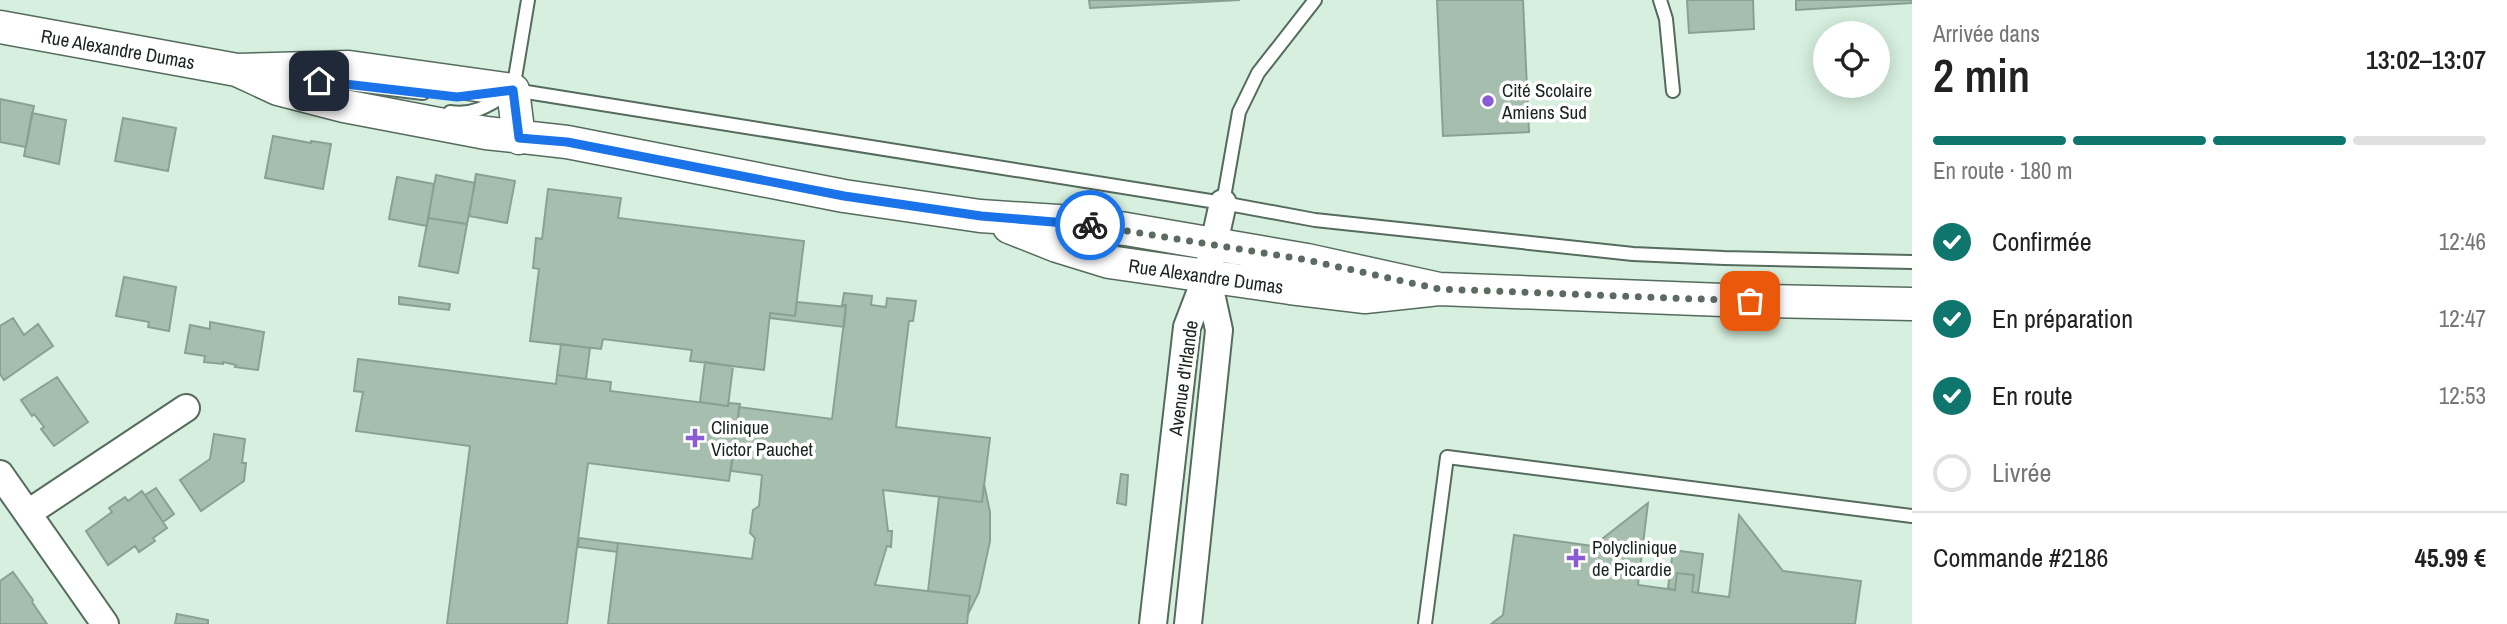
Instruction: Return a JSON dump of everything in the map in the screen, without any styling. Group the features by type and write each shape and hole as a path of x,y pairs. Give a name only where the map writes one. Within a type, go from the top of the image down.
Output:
{"street":[{"name":"Rue Alexandre Dumas","path":"0,27 237,70 349,66 513,90"},
{"name":"Rue Alexandre Dumas","path":"237,70 278,89 381,113 519,138 567,142 844,196 981,216 1113,227 1307,260 1439,289"},
{"path":"513,90 519,138"},
{"path":"1206,275 1223,203"},
{"name":"Rue Alexandre Dumas","path":"981,216 1057,246 1109,262 1290,289 1365,297 1439,289 1912,304"},
{"name":"Avenue d'Irlande","path":"1153,624 1187,327 1206,275"},
{"name":"Avenue d'Irlande","path":"1188,624 1219,330 1206,275"},
{"path":"28,513 186,408"},
{"path":"0,474 105,624"}],"lane":[{"path":"381,113 412,107 461,114 479,111 513,90 528,0"},
{"path":"1223,203 1238,112 1258,74 1315,0"},
{"path":"1660,0 1666,19 1673,90"},
{"path":"237,70 430,94"},
{"path":"457,97 513,90 1315,220 1633,254 1912,262"},
{"path":"1425,624 1447,457 1912,516"}],"building":[{"path":"1089,0 1240,0 1090,8"},
{"path":"1437,0 1523,0 1529,132 1443,136"},
{"path":"1687,0 1753,0 1754,29 1689,33"},
{"path":"1796,0 1912,0 1912,3 1796,10"},
{"path":"0,99 34,106 26,147 0,142"},
{"path":"32,113 66,120 59,164 24,156"},
{"path":"123,118 176,128 168,171 115,161"},
{"path":"273,136 331,144 323,189 265,178"},
{"path":"476,174 515,181 507,223 469,216"},
{"path":"436,175 475,183 467,224 428,218"},
{"path":"397,177 434,184 427,226 389,219"},
{"path":"548,189 621,198 618,218 804,241 795,316 770,313 764,370 690,361 692,350 603,339 601,349 530,341 539,269 533,268 536,238 542,239"},
{"path":"428,218 467,224 458,273 419,266"},
{"path":"124,277 176,287 169,331 148,327 149,322 116,316"},
{"name":"Clinique Victor Pauchet","path":"844,293 872,296 871,305 886,307 887,298 916,301 913,321 909,321 896,427 990,438 982,502 883,490 888,531 892,531 891,547 887,546 875,585 970,596 967,624 608,624 618,543 752,559 755,538 750,533 753,510 759,506 762,475 731,471 739,407 832,419 846,305 842,305"},
{"path":"399,297 450,304 449,310 399,304"},
{"path":"797,302 846,307 844,327 770,318 770,313 795,316"},
{"path":"13,318 24,335 38,324 53,346 4,380 0,374 0,326"},
{"path":"210,322 264,332 258,370 235,367 236,365 223,362 204,362 205,356 185,353 190,325 210,329"},
{"path":"561,344 590,348 586,379 557,375"},
{"path":"358,359 556,384 557,375 611,382 610,391 728,406 729,403 740,404 729,481 588,463 567,624 447,624 470,446 356,431 363,392 354,391"},
{"path":"705,362 733,366 728,406 700,402"},
{"path":"57,377 88,422 54,446 41,429 44,427 21,400"},
{"path":"214,434 245,439 242,463 246,463 244,481 201,511 180,480 210,459"},
{"path":"1121,474 1128,475 1126,505 1117,503"},
{"path":"984,484 990,512 990,541 979,592 968,614 970,596 928,591 939,497 982,502"},
{"path":"156,488 174,514 163,522 145,495"},
{"path":"142,491 167,528 139,552 135,546 108,565 86,531 112,512 109,508 125,497 128,501"},
{"name":"Polyclinique de Picardie","path":"1648,503 1638,585 1675,590 1677,573 1694,575 1692,592 1729,597 1739,515 1783,571 1861,581 1855,624 1491,624 1503,615 1514,535 1593,546"},
{"path":"579,538 618,543 617,552 578,547"},
{"path":"1673,550 1703,554 1698,593 1692,592 1694,575 1677,573 1675,590 1668,588"},
{"path":"13,572 47,624 0,624 0,581"},
{"path":"177,614 208,620 208,624 175,624"}],"way so far":[{"path":"1090,225 1307,260 1439,289 1750,301"}],"place":[{"name":"Cité Scolaire Amiens Sud","path":"1488,101"},
{"name":"Clinique Victor Pauchet","path":"695,438"},
{"name":"Polyclinique de Picardie","path":"1576,558"}],"route":[{"path":"319,81 457,97 513,90 519,138 567,142 844,196 981,216 1090,225"}]}
